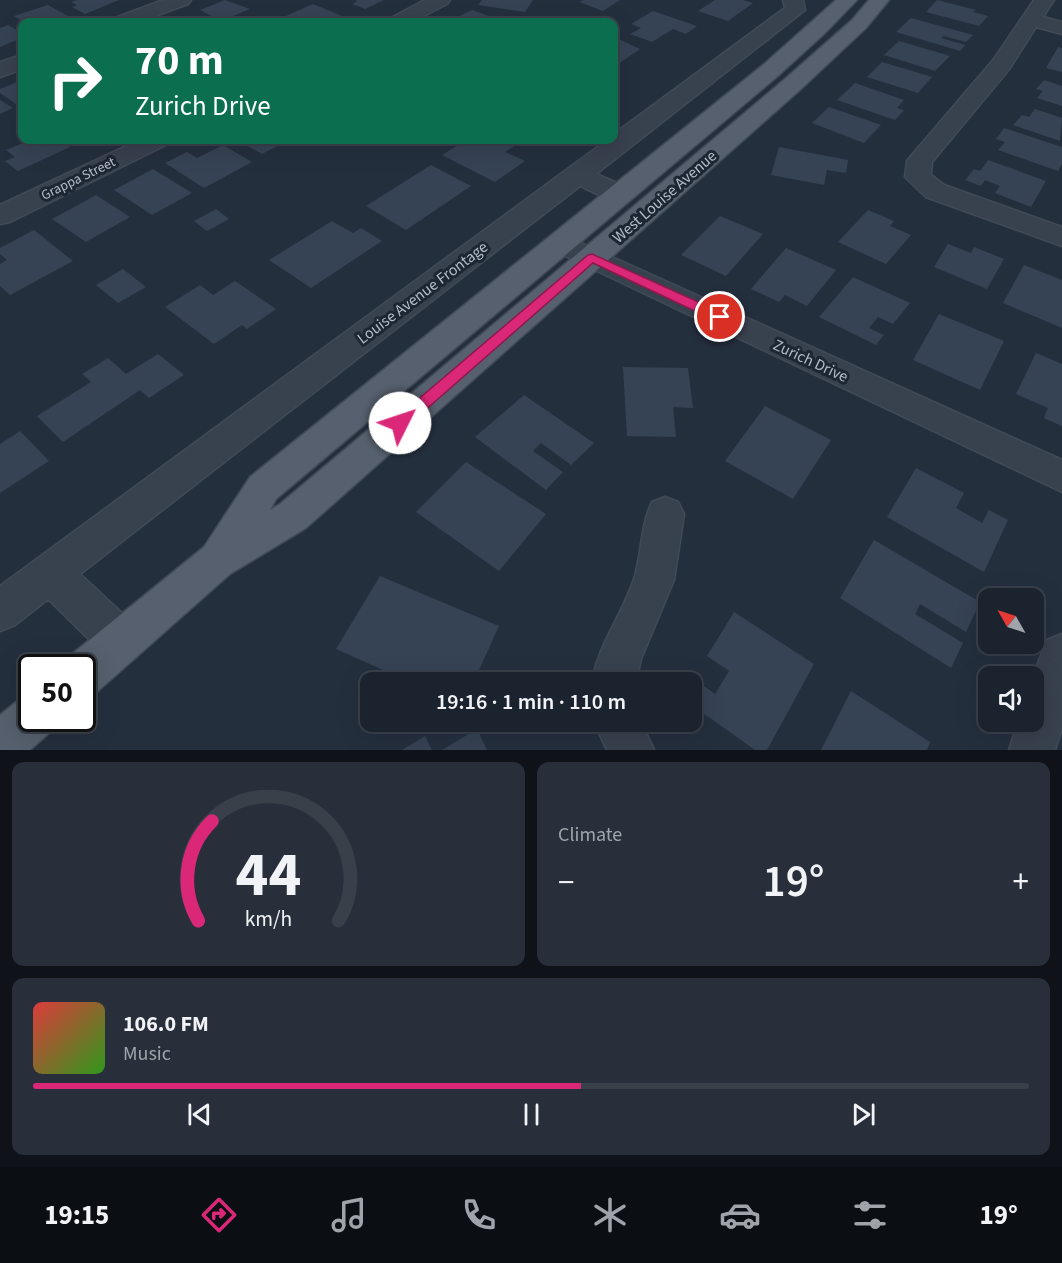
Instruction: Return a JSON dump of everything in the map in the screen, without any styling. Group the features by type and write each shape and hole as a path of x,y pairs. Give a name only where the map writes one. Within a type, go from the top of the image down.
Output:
{"main road":[{"name":"West Louise Avenue","path":"216,561 264,488 809,37 847,0"},
{"name":"West Louise Avenue","path":"96,663 216,561 293,516 793,84 859,24 879,0"},
{"path":"0,746 18,730"}],"street":[{"path":"133,18 181,0"},
{"path":"406,18 440,0"},
{"path":"1044,0 1002,63 920,161 918,177 935,191 1062,237"},
{"name":"Louise Avenue Frontage","path":"618,143 794,5"},
{"path":"1032,20 1062,28"},
{"path":"0,70 18,63"},
{"name":"Grappa Street","path":"0,216 149,144"},
{"name":"Louise Avenue Frontage","path":"0,610 617,144"},
{"path":"577,175 620,194"},
{"name":"Zurich Drive","path":"561,243 1062,477"},
{"path":"616,672 619,658 654,580 665,514"},
{"path":"50,573 122,642"},
{"path":"1032,750 1062,655"},
{"path":"622,732 631,750"}],"building":[{"path":"119,0 85,14 72,7 77,5 71,2"},
{"path":"225,0 250,9 228,18 215,18 200,10"},
{"path":"354,0 384,0 365,9 352,4 358,1"},
{"path":"482,0 533,0 525,12 478,5"},
{"path":"620,0 603,11 579,2"},
{"path":"715,0 743,0 753,3 728,21 698,11"},
{"path":"937,0 976,10 973,12 988,16 979,26 926,12"},
{"path":"313,4 347,18 291,18 286,16"},
{"path":"48,5 71,18 18,18 14,16"},
{"path":"472,10 494,18 455,18"},
{"path":"653,11 697,26 686,34 673,29 652,42 630,34 641,28 631,24"},
{"path":"911,18 973,35 966,42 944,36 941,38 965,45 960,51 896,32"},
{"path":"8,25 18,31 18,40 0,47 0,28"},
{"path":"618,39 640,49 618,64"},
{"path":"899,41 950,56 935,71 884,55"},
{"path":"1058,47 1062,48 1062,72 1046,68"},
{"path":"882,62 932,77 918,93 867,77"},
{"path":"1044,80 1062,86 1062,106 1037,98 1043,91 1036,89"},
{"path":"18,82 18,103 16,104 0,93 0,89"},
{"path":"855,83 904,100 897,108 904,110 895,120 837,100"},
{"path":"0,100 13,108 0,114"},
{"path":"829,107 881,125 864,143 812,123"},
{"path":"1035,109 1062,118 1060,141 1013,125 1022,115 1029,117"},
{"path":"1004,128 1062,147 1062,164 1058,171 998,150 1005,142 996,139"},
{"path":"21,144 65,144 70,147 18,171 5,161 15,157 6,150"},
{"path":"244,144 281,144 262,154"},
{"path":"460,144 517,144 505,152 525,161 495,182 442,155"},
{"path":"223,145 252,162 204,188 165,163 187,152 197,158"},
{"path":"779,147 848,160 846,173 827,170 824,185 771,175"},
{"path":"988,160 1046,181 1031,207 995,193 1000,186 985,180 981,186 965,180 974,169 980,171"},
{"path":"431,165 471,186 406,230 366,206"},
{"path":"153,169 192,193 152,215 114,190"},
{"path":"96,195 130,217 86,242 52,219"},
{"path":"216,209 229,219 207,231 194,221"},
{"path":"868,210 894,221 890,226 911,235 886,264 838,242"},
{"path":"720,216 763,234 726,276 681,255"},
{"path":"332,221 353,233 361,228 382,241 311,288 269,260"},
{"path":"34,230 73,261 10,295 0,286 0,264 7,260 0,254 0,248"},
{"path":"948,244 971,253 974,247 1004,259 987,289 934,267"},
{"path":"786,248 836,270 807,306 785,295 779,302 751,289"},
{"path":"1024,265 1062,280 1062,328 1003,303"},
{"path":"123,269 146,287 118,303 96,285"},
{"path":"853,277 910,303 893,324 878,317 869,328 884,335 876,345 819,317"},
{"path":"235,281 276,309 247,329 242,325 214,344 165,307 200,285 213,295"},
{"path":"939,314 1004,341 980,390 913,360"},
{"path":"1036,353 1062,364 1062,426 1044,418 1048,408 1016,394"},
{"path":"158,354 184,375 149,398 140,390 63,442 37,416 91,382 82,374 108,358 126,374"},
{"path":"623,367 688,368 693,408 673,407 676,437 627,436"},
{"path":"524,395 594,443 571,465 541,443 533,451 563,472 546,490 475,437"},
{"path":"765,406 831,440 793,499 725,461"},
{"path":"20,431 49,461 0,493 0,444"},
{"path":"466,462 546,514 499,571 416,512"},
{"path":"916,468 964,493 956,508 982,523 989,510 1008,520 984,572 887,517"},
{"path":"874,540 978,601 978,606 966,632 920,604 915,614 963,643 951,668 840,598"},
{"path":"380,576 499,626 479,670 484,672 388,672 336,649"},
{"path":"734,612 814,664 767,750 755,750 702,712 702,684 715,694 729,671 707,656"},
{"path":"851,691 930,742 927,750 821,750"},
{"path":"472,732 478,732 487,750 442,750"},
{"path":"425,736 432,750 402,750"}],"route":[{"path":"400,423 592,258 720,317"}]}
